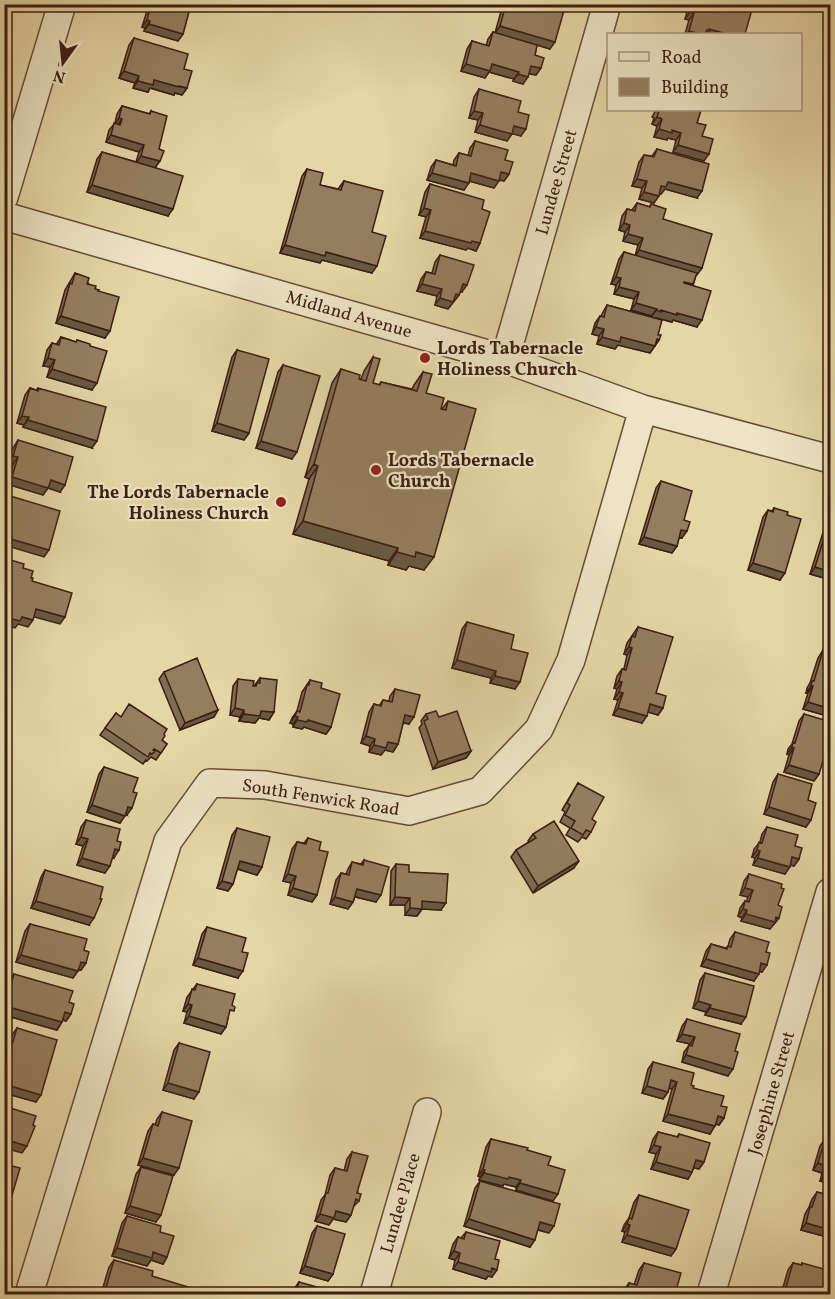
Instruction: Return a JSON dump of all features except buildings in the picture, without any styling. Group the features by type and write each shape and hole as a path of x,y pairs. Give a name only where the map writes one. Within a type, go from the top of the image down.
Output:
{"street":[{"path":"4,197 62,4"},
{"name":"Lundee Street","path":"505,359 607,4"},
{"name":"Midland Avenue","path":"4,216 505,359 643,409 831,459"},
{"name":"South Fenwick Road","path":"29,1294 168,841 210,783 265,785 410,811 480,791 539,729 571,660 643,409"},
{"name":"Josephine Street","path":"711,1294 831,892"},
{"name":"Lundee Place","path":"374,1294 427,1112"}],"place":[{"name":"Lords Tabernacle Holiness Church","path":"425,358"},
{"name":"Lords Tabernacle Church","path":"376,470"},
{"name":"The Lords Tabernacle Holiness Church","path":"281,502"}]}
